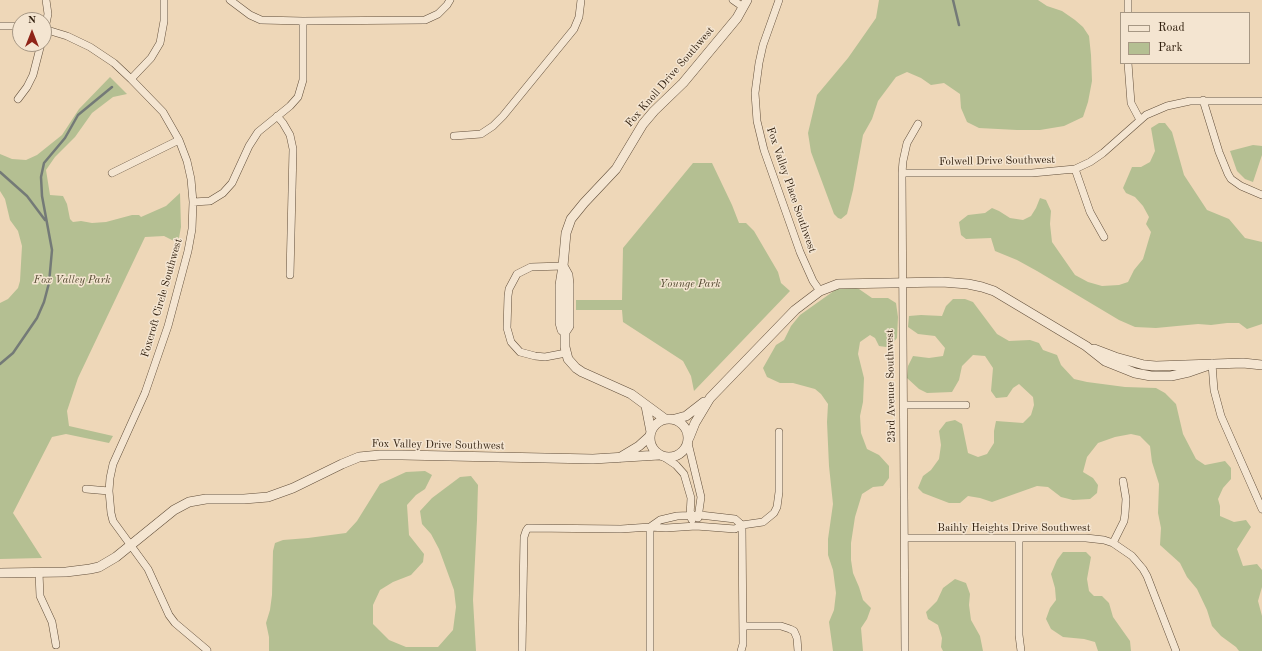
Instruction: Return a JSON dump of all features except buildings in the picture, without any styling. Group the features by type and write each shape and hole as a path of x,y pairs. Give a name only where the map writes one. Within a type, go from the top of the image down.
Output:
{"street":[{"path":"46,0 48,12"},
{"path":"131,79 151,58 160,43 164,21 164,0"},
{"path":"230,0 250,15 261,20 273,21 425,20 438,14 450,0"},
{"path":"454,136 481,134 500,119 576,26 579,17 581,0"},
{"path":"733,0 745,4"},
{"name":"Fox Valley Place Southwest","path":"779,0 763,46 759,64 755,93 757,121 764,150 800,252 820,291"},
{"path":"1128,0 1128,12"},
{"name":"Fox Knoll Drive Southwest","path":"566,353 565,332 562,330 560,323 560,285 566,233 574,214 616,169 643,124 654,111 683,83 736,18 745,4"},
{"path":"193,202 203,202 214,199 228,188 236,176 244,154 253,138 264,126 295,100 302,85 304,71 303,21"},
{"path":"0,26 12,26"},
{"name":"Foxcroft Circle Southwest","path":"52,33 67,36 90,47 114,64 131,79 163,112 179,140 188,165 193,202 192,229 189,246 168,326 145,393 113,464 109,491 113,521 123,536 131,544 152,576 169,615 175,623 207,650"},
{"path":"18,99 27,87 33,75 39,52"},
{"path":"1128,64 1131,104 1140,120"},
{"path":"1203,100 1219,152 1228,174 1235,182 1262,195"},
{"name":"Folwell Drive Southwest","path":"902,173 1032,173 1075,169 1083,166 1103,153 1146,115 1167,106 1180,102 1203,100 1262,101"},
{"path":"277,116 283,122 290,135 293,149 290,275"},
{"name":"23rd Avenue Southwest","path":"905,651 902,173 907,143 918,124"},
{"path":"112,173 179,140"},
{"path":"1075,169 1090,212 1104,237"},
{"path":"563,266 531,267 517,274 509,288 508,296 508,328 511,342 520,352 535,356 545,357 566,353 568,359 576,368 626,392 646,406 670,419 680,422 685,426 688,432 688,441 701,497 700,516 696,526"},
{"path":"650,434 654,426 659,422 686,416 710,398 795,310 820,291 832,285 843,283 955,283 982,287 994,291 1086,346 1115,357 1144,365 1243,363 1262,365"},
{"path":"1212,364 1214,390 1219,410 1262,509"},
{"path":"662,456 676,456 686,449 695,423 710,398"},
{"path":"904,405 966,405"},
{"path":"646,406 652,447 676,465 684,474 691,498 690,516 696,526"},
{"path":"522,651 524,537 528,528 622,530 650,527 666,528 696,526 735,529 742,525 763,522 774,514 777,507 779,492 779,432"},
{"name":"Fox Valley Drive Southwest","path":"619,458 639,446 650,434"},
{"name":"Fox Valley Drive Southwest","path":"0,573 81,571 99,567 116,557 174,510 189,502 206,499 244,499 268,497 293,488 359,457 380,455 585,459 662,456"},
{"path":"1113,543 1124,521 1126,499 1123,481"},
{"path":"86,489 109,491"},
{"path":"650,527 660,520 677,516 735,519 742,525 743,644 741,651"},
{"path":"650,527 650,651"},
{"name":"Baihly Heights Drive Southwest","path":"905,538 1086,538 1104,540 1113,543 1132,556 1147,576 1176,651"},
{"path":"1019,538 1019,635 1021,651"},
{"path":"39,573 40,596 52,622 56,645"},
{"path":"743,626 786,626 796,634 798,651"}],"green space":[{"path":"879,0 1038,0 1047,6 1062,11 1083,27 1089,36 1092,81 1088,102 1083,117 1064,126 1040,130 979,128 967,122 961,108 960,94 944,83 931,85 921,78 907,72 896,77 878,101 872,119 863,135 847,214 841,219 838,218 834,214 811,152 808,133 817,95 848,58 876,18"},
{"name":"Fox Valley Park","path":"110,77 127,94 113,97 92,113 75,137 55,157 46,170 50,195 63,196 67,204 70,219 73,222 81,221 92,223 106,222 132,215 139,215 141,217 166,206 180,193 181,227 178,243 164,236 145,237 78,378 67,411 69,426 113,436 109,443 66,434 52,437 13,513 42,558 0,559 0,303 8,299 18,288 20,281 22,246 18,231 10,220 5,199 0,191 0,154 12,159 26,160 37,155 62,135 79,109"},
{"path":"1159,123 1165,123 1172,132 1184,175 1207,210 1229,219 1245,238 1262,242 1262,324 1247,329 1239,323 1211,325 1198,324 1156,328 1135,327 1119,320 1017,260 995,251 991,238 966,239 961,235 959,222 968,215 985,213 992,208 1010,218 1023,220 1031,216 1040,198 1046,200 1051,211 1050,224 1052,242 1075,275 1088,282 1102,286 1119,285 1128,282 1134,270 1143,259 1151,232 1146,224 1149,217 1143,206 1135,197 1126,193 1123,188 1132,167 1141,167 1150,162 1155,151 1151,128"},
{"path":"1253,145 1262,146 1262,155 1253,182 1245,179 1237,171 1230,151"},
{"name":"Younge Park","path":"693,163 712,163 739,223 746,223 754,231 778,272 781,283 790,291 694,391 691,376 683,361 623,322 622,310 576,310 576,300 622,300 623,248"},
{"path":"850,286 859,289 872,298 888,298 896,303 898,317 897,338 891,345 886,347 879,346 875,338 870,335 860,342 858,354 864,378 863,402 860,416 861,433 867,449 879,455 889,466 889,478 883,486 873,487 862,494 855,517 851,543 853,573 863,600 871,608 867,619 861,628 863,651 833,651 829,622 834,610 836,593 833,570 828,555 828,539 833,504 829,466 827,422 828,404 821,394 815,389 793,383 780,383 767,377 763,368 776,345 784,340 791,326 800,315 838,288"},
{"path":"953,299 965,299 973,302 997,334 1009,341 1030,340 1039,343 1043,350 1057,355 1061,365 1074,379 1125,387 1156,388 1165,393 1176,404 1183,434 1196,459 1205,465 1225,461 1231,468 1231,479 1223,488 1218,499 1220,516 1234,522 1246,520 1251,527 1237,549 1243,566 1257,564 1262,570 1262,587 1258,601 1262,616 1262,651 1239,651 1221,636 1212,626 1207,610 1197,589 1187,577 1180,563 1160,545 1161,528 1158,513 1159,484 1152,462 1150,446 1140,436 1131,434 1115,437 1098,443 1087,457 1083,472 1093,478 1098,485 1097,493 1090,499 1073,500 1061,497 1048,487 1037,486 992,502 968,496 960,503 949,503 923,493 918,488 923,476 931,470 939,459 941,445 939,431 946,422 955,420 962,424 968,453 978,457 987,454 994,443 996,421 1023,423 1031,415 1034,405 1033,397 1019,384 1013,388 1007,397 996,398 991,391 993,368 985,356 973,355 962,366 959,380 952,392 927,393 919,389 907,378 908,366 913,356 929,358 943,356 945,348 935,336 918,334 908,327 909,316 942,316 946,306"},
{"path":"425,471 432,475 425,489 416,495 407,505 409,535 424,554 423,562 411,575 393,582 380,590 373,605 373,624 389,640 406,647 438,647 453,630 456,607 454,590 439,549 431,534 422,524 420,511 432,498 460,477 471,476 478,485 473,600 476,651 269,651 269,637 266,623 272,595 273,551 275,543 283,540 346,533 357,521 380,484 406,472"},
{"path":"1063,552 1086,552 1091,557 1087,579 1089,591 1094,596 1102,596 1109,603 1113,617 1130,641 1131,651 1098,651 1095,642 1084,639 1063,637 1051,629 1046,619 1050,608 1056,600 1055,588 1051,574 1057,560"},
{"path":"955,579 966,583 970,594 969,605 971,620 980,636 983,651 943,651 941,647 942,638 938,625 928,619 926,612 937,601 943,588"}],"waterway":[{"path":"953,0 959,25"},
{"path":"0,364 13,353 37,318 44,302 49,283 52,250 42,196 41,177 44,163 65,138 78,115 112,87"},
{"path":"0,172 27,196 45,220"}]}
